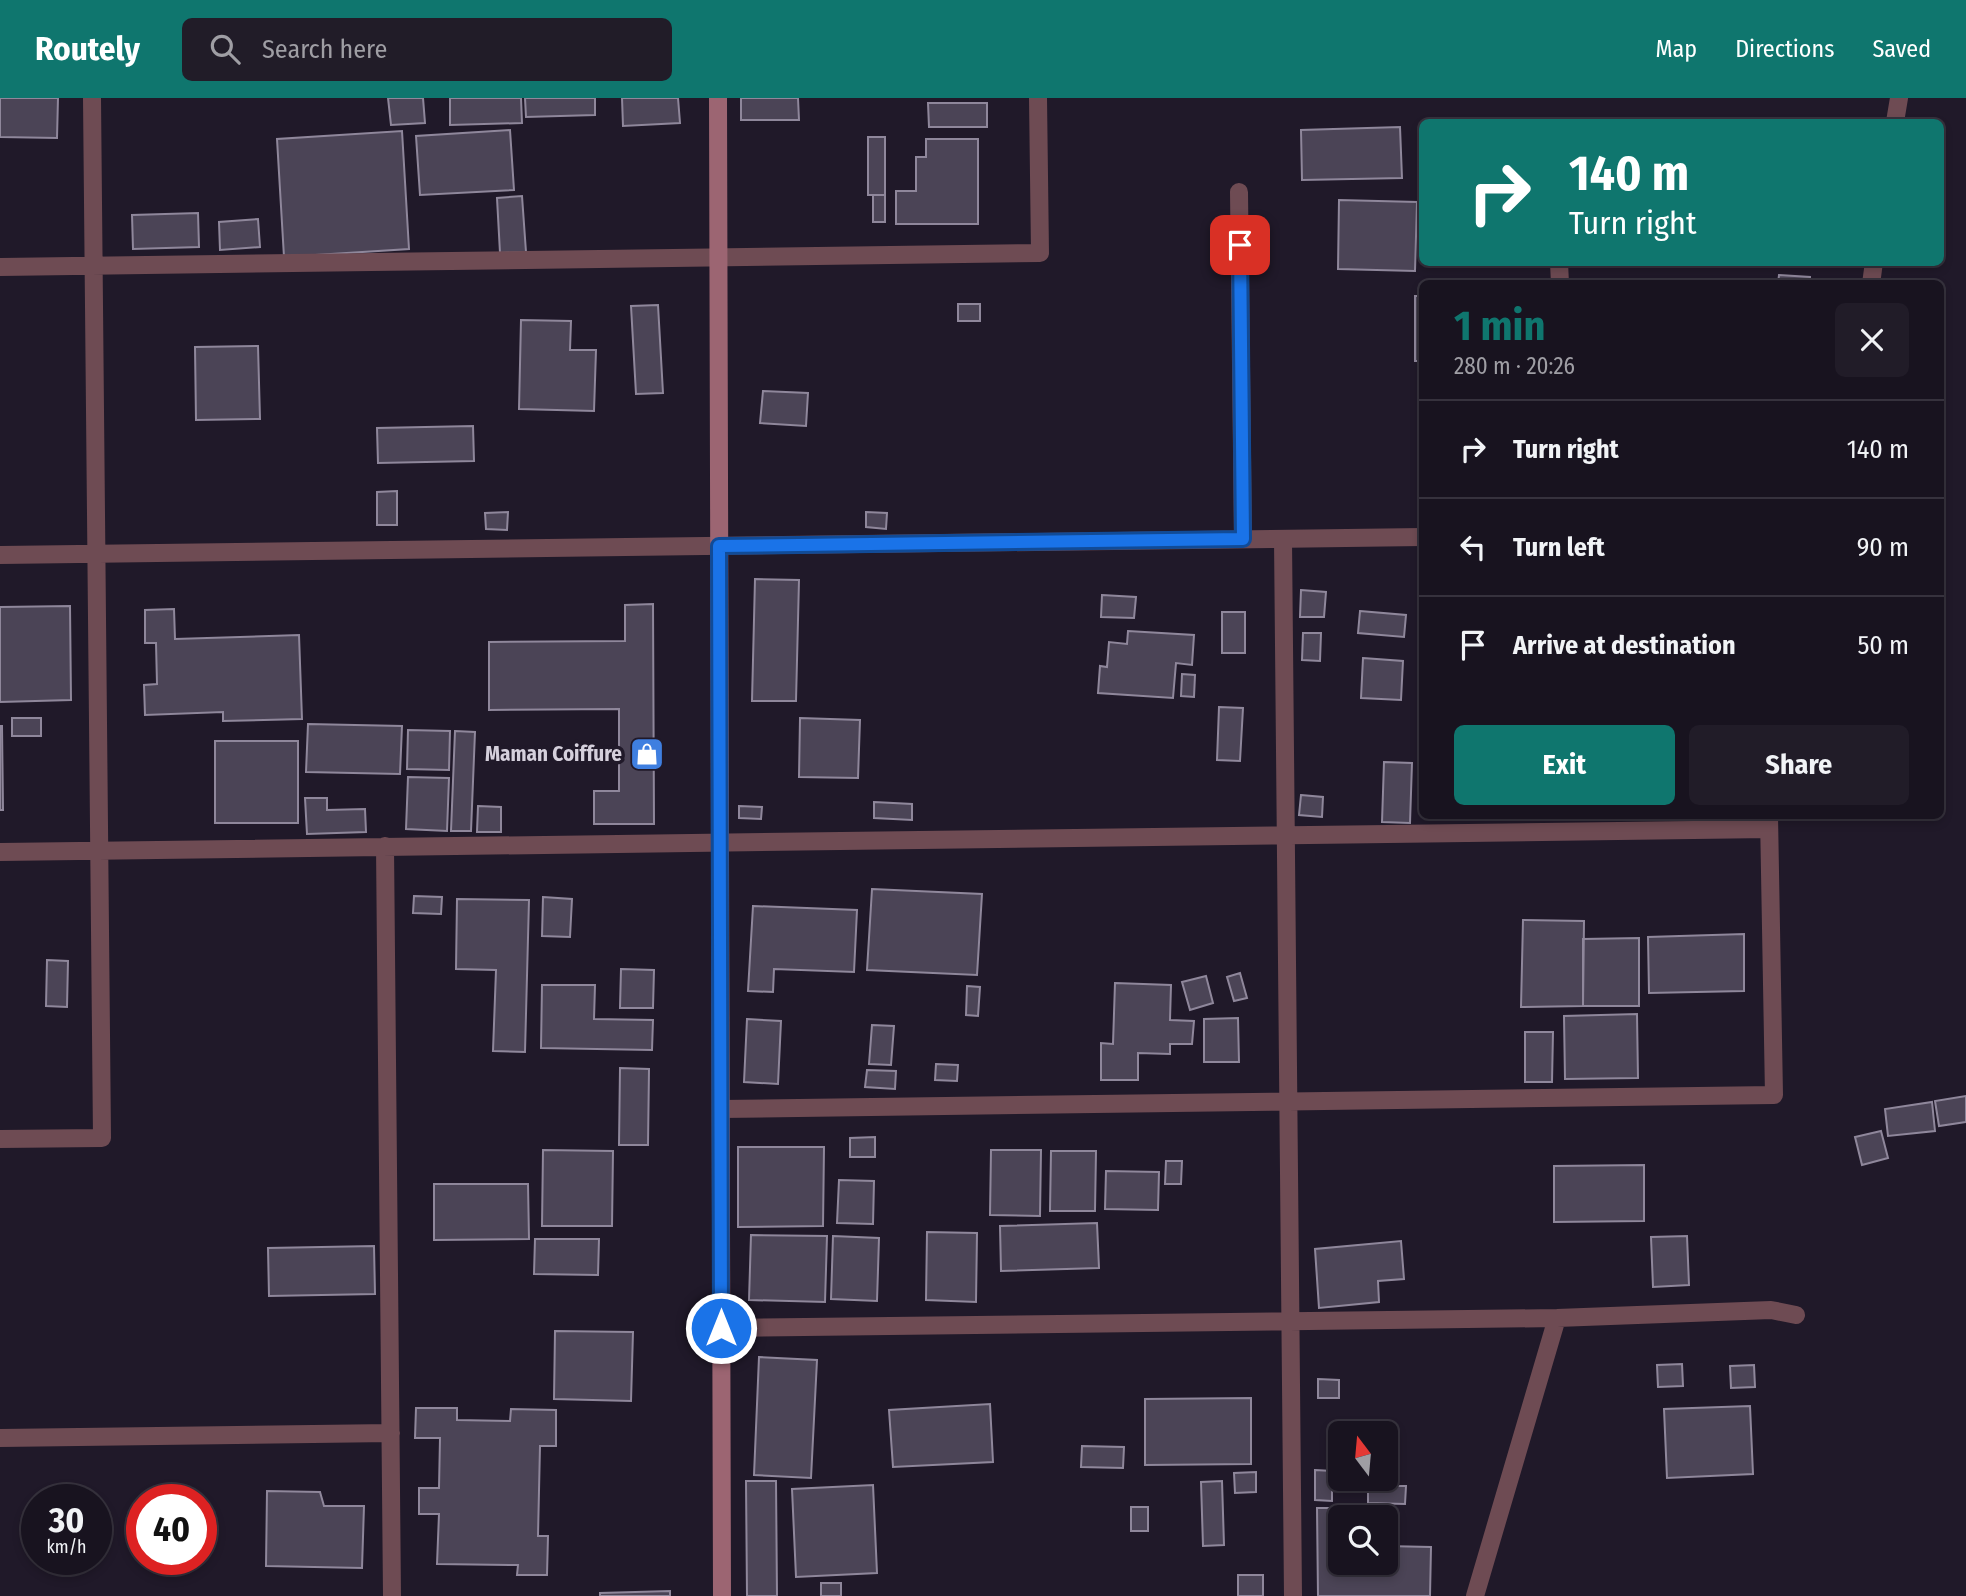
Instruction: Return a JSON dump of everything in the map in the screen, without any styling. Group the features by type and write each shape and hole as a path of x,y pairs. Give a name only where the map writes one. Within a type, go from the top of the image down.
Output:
{"street":[{"path":"0,1139 102,1138 92,98"},
{"path":"718,98 722,1596"},
{"path":"0,267 1040,253 1038,98"},
{"path":"1896,119 1899,98"},
{"path":"1239,192 1243,539"},
{"path":"0,555 1419,537"},
{"path":"1283,539 1293,1596"},
{"path":"0,852 1287,835 1769,822 1774,1095 721,1109"},
{"path":"385,846 393,1596"},
{"path":"721,1328 1557,1318 1771,1310 1796,1315"},
{"path":"1475,1596 1557,1318"},
{"path":"0,1438 391,1433"}],"building":[{"path":"0,98 58,98 57,138 0,137"},
{"path":"388,98 423,98 425,123 391,125"},
{"path":"450,98 521,98 522,123 450,125"},
{"path":"525,98 595,98 595,115 526,117"},
{"path":"622,98 678,98 680,123 623,126"},
{"path":"741,98 798,98 799,120 741,120"},
{"path":"928,103 987,103 987,127 929,127"},
{"path":"1400,127 1402,178 1302,180 1301,130"},
{"path":"510,130 514,190 420,195 416,136"},
{"path":"402,131 409,249 284,257 277,139"},
{"path":"868,137 885,137 885,195 868,195"},
{"path":"926,139 978,139 978,224 896,224 896,191 916,191 916,157 926,157"},
{"path":"873,195 885,195 885,222 873,222"},
{"path":"522,196 526,252 500,253 497,198"},
{"path":"1339,200 1417,202 1415,271 1338,269"},
{"path":"198,213 199,247 133,249 132,215"},
{"path":"258,219 260,247 220,250 219,222"},
{"path":"1779,275 1810,277 1810,280 1778,280"},
{"path":"1415,296 1419,296 1419,361 1415,361"},
{"path":"958,304 980,304 980,321 958,321"},
{"path":"658,305 663,393 636,394 631,306"},
{"path":"521,320 571,321 570,350 596,350 594,411 519,409"},
{"path":"258,346 260,419 196,420 195,347"},
{"path":"763,391 808,393 806,426 760,423"},
{"path":"473,426 474,461 378,463 377,428"},
{"path":"397,491 397,525 377,525 377,492"},
{"path":"508,512 507,530 486,529 485,513"},
{"path":"866,512 887,513 886,529 866,527"},
{"path":"755,579 799,580 796,701 752,701"},
{"path":"1301,590 1326,592 1324,617 1300,617"},
{"path":"1102,595 1136,597 1134,618 1101,617"},
{"path":"653,604 654,824 594,824 594,791 619,791 619,709 489,710 489,642 625,641 625,605"},
{"path":"70,606 71,700 0,702 0,607"},
{"path":"174,609 175,639 299,635 302,719 223,721 223,712 145,715 144,685 157,684 156,643 145,643 145,610"},
{"path":"1360,611 1406,615 1404,637 1358,633"},
{"path":"1222,612 1245,612 1245,653 1222,653"},
{"path":"1128,631 1194,635 1192,665 1176,663 1173,698 1098,693 1100,666 1107,667 1109,642 1127,644"},
{"path":"1303,633 1321,633 1320,661 1302,660"},
{"path":"1363,658 1403,661 1401,700 1361,698"},
{"path":"1182,674 1195,675 1194,697 1181,696"},
{"path":"1219,707 1243,708 1240,761 1217,760"},
{"path":"12,718 41,718 41,736 12,736"},
{"path":"800,718 860,720 858,778 799,777"},
{"path":"308,724 402,726 400,774 306,772"},
{"path":"2,726 3,810 0,810"},
{"path":"408,730 450,731 449,770 407,769"},
{"path":"455,731 475,732 471,831 451,831"},
{"path":"215,741 298,741 298,823 215,823"},
{"path":"1384,762 1412,763 1410,823 1382,822"},
{"path":"408,777 449,778 447,831 406,829"},
{"path":"1301,795 1323,797 1322,817 1299,815"},
{"path":"305,798 327,798 327,810 365,809 366,832 307,834"},
{"path":"874,802 912,804 912,820 874,818"},
{"path":"478,806 501,807 501,832 477,832"},
{"path":"739,806 762,807 761,819 739,818"},
{"path":"872,889 982,894 977,975 867,970"},
{"path":"414,896 442,897 441,914 413,913"},
{"path":"543,897 572,899 570,937 542,936"},
{"path":"457,899 529,900 525,1052 493,1051 496,970 456,969"},
{"path":"753,906 857,910 854,972 774,969 773,992 748,991"},
{"path":"1523,920 1584,921 1583,1006 1521,1007"},
{"path":"1744,934 1744,991 1649,993 1648,937"},
{"path":"1639,938 1639,1006 1583,1006 1583,939"},
{"path":"47,960 68,961 67,1007 46,1006"},
{"path":"621,969 654,970 653,1008 620,1008"},
{"path":"1240,973 1247,998 1234,1001 1227,977"},
{"path":"1206,976 1213,1003 1190,1010 1182,982"},
{"path":"1115,983 1171,985 1170,1020 1194,1021 1192,1044 1170,1044 1170,1054 1138,1053 1138,1080 1101,1080 1101,1043 1113,1044"},
{"path":"542,985 595,985 594,1019 653,1020 652,1050 541,1048"},
{"path":"967,986 980,987 978,1016 966,1015"},
{"path":"1637,1014 1638,1078 1565,1079 1564,1016"},
{"path":"1238,1018 1239,1062 1204,1062 1204,1019"},
{"path":"747,1019 781,1021 778,1084 744,1082"},
{"path":"872,1025 894,1026 891,1065 869,1064"},
{"path":"1525,1032 1553,1032 1552,1082 1525,1082"},
{"path":"936,1064 958,1065 957,1081 935,1080"},
{"path":"620,1068 649,1069 648,1145 619,1145"},
{"path":"867,1070 896,1071 895,1089 865,1087"},
{"path":"1966,1096 1966,1122 1939,1126 1935,1101"},
{"path":"1932,1102 1935,1131 1888,1136 1885,1109"},
{"path":"1881,1131 1888,1158 1862,1165 1855,1137"},
{"path":"875,1137 875,1157 850,1157 850,1138"},
{"path":"738,1147 824,1147 823,1226 738,1227"},
{"path":"543,1150 613,1151 612,1226 542,1226"},
{"path":"991,1150 1041,1150 1040,1216 990,1215"},
{"path":"1051,1151 1096,1151 1095,1211 1050,1211"},
{"path":"1166,1161 1182,1161 1181,1184 1165,1184"},
{"path":"1644,1165 1644,1221 1554,1222 1554,1166"},
{"path":"1106,1171 1159,1172 1158,1210 1105,1209"},
{"path":"839,1180 874,1181 873,1224 837,1223"},
{"path":"434,1184 528,1184 529,1239 434,1240"},
{"path":"1097,1223 1099,1268 1001,1271 1000,1226"},
{"path":"927,1232 977,1233 976,1302 926,1300"},
{"path":"751,1235 827,1236 825,1302 749,1300"},
{"path":"833,1236 879,1238 877,1301 831,1299"},
{"path":"1687,1236 1689,1285 1653,1287 1651,1237"},
{"path":"535,1239 599,1239 598,1275 534,1274"},
{"path":"1401,1241 1404,1279 1378,1281 1379,1302 1319,1308 1315,1249"},
{"path":"374,1246 375,1294 269,1296 268,1248"},
{"path":"555,1331 633,1332 631,1401 554,1399"},
{"path":"759,1357 817,1360 811,1478 754,1475"},
{"path":"1682,1364 1683,1386 1658,1387 1657,1365"},
{"path":"1754,1365 1755,1387 1731,1388 1730,1366"},
{"path":"1318,1379 1339,1380 1339,1398 1318,1398"},
{"path":"1251,1398 1251,1464 1145,1465 1145,1399"},
{"path":"990,1404 993,1462 893,1467 889,1410"},
{"path":"1750,1406 1753,1474 1667,1478 1664,1409"},
{"path":"416,1408 457,1408 457,1420 510,1421 511,1409 556,1410 556,1446 540,1446 538,1536 548,1536 547,1575 517,1575 518,1565 437,1564 439,1514 419,1514 419,1488 439,1488 440,1438 415,1438"},
{"path":"1082,1446 1124,1447 1123,1468 1081,1467"},
{"path":"1315,1470 1328,1471 1328,1491 1332,1491 1332,1501 1315,1500"},
{"path":"1256,1472 1256,1492 1235,1493 1234,1473"},
{"path":"746,1481 776,1481 777,1596 747,1596"},
{"path":"1222,1481 1224,1545 1203,1546 1201,1482"},
{"path":"873,1485 877,1573 796,1577 792,1489"},
{"path":"1398,1486 1406,1486 1405,1504 1368,1503 1368,1491 1398,1491"},
{"path":"267,1491 320,1492 324,1506 364,1506 362,1568 266,1566"},
{"path":"1131,1507 1148,1507 1148,1531 1131,1531"},
{"path":"1317,1508 1328,1508 1328,1575 1398,1575 1398,1546 1431,1547 1430,1596 1318,1596"},
{"path":"1238,1575 1263,1575 1263,1596 1238,1596"},
{"path":"821,1583 841,1583 841,1596 821,1596"},
{"path":"670,1591 670,1596 600,1596 600,1593"}],"place":[{"name":"Maman Coiffure","path":"647,754"}],"route":[{"path":"721,1328 719,546 1243,539 1240,245"}]}
